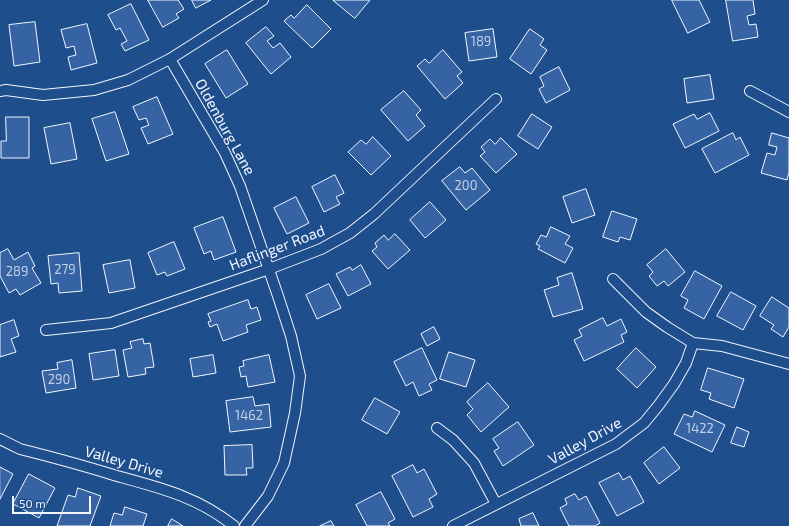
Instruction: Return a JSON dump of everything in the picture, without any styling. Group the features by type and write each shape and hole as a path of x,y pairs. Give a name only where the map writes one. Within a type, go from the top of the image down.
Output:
{"street":[{"path":"0,91 6,90 43,96 94,90 128,80 170,59 263,0"},
{"name":"Oldenburg Lane","path":"170,59 225,153 240,186 291,336 300,376 295,413 284,462 268,496 245,526"},
{"path":"750,91 789,112"},
{"name":"Haflinger Road","path":"46,330 111,323 269,269 321,249 350,233 374,214 496,99"},
{"path":"613,279 646,312 693,343 722,346 789,364"},
{"name":"Valley Drive","path":"453,526 616,444 631,434 644,423 674,384 686,363 693,343"},
{"path":"438,428 453,440 474,463 496,504"},
{"name":"Valley Drive","path":"0,439 20,449 169,490 219,513 234,526"}],"building":[{"path":"148,0 178,0 184,9 176,14 179,18 163,27"},
{"path":"192,0 211,0 196,8"},
{"path":"333,0 370,0 355,18"},
{"path":"672,0 699,0 710,22 688,33"},
{"path":"726,0 753,0 755,14 747,16 749,25 756,24 758,37 733,41"},
{"path":"131,4 149,40 125,51 121,44 127,41 120,28 116,30 108,15"},
{"path":"307,5 331,29 312,48 284,21 291,15 294,18"},
{"path":"35,22 40,62 14,66 9,25"},
{"path":"87,24 97,63 71,70 68,57 76,55 74,46 66,48 61,30"},
{"path":"266,27 274,36 267,41 273,48 280,43 291,57 271,74 246,43"},
{"path":"493,29 497,57 469,61 465,33"},
{"path":"530,29 544,39 540,45 547,50 531,74 510,59"},
{"path":"227,50 248,84 226,98 205,64"},
{"path":"443,50 462,72 457,76 463,83 445,99 417,66 425,59 429,63"},
{"path":"559,67 570,90 546,103 539,89 544,86 540,77"},
{"path":"710,75 714,99 687,103 684,79"},
{"path":"404,91 421,110 416,115 425,126 408,141 381,110"},
{"path":"157,97 173,134 148,144 141,128 149,125 146,118 139,120 133,107"},
{"path":"115,112 129,154 106,161 92,119"},
{"path":"710,113 719,131 685,148 673,124 694,114 697,119"},
{"path":"532,114 552,127 538,149 518,136"},
{"path":"6,117 29,117 29,158 1,158 1,141 6,141"},
{"path":"70,123 77,159 51,164 44,128"},
{"path":"733,133 736,140 740,137 749,155 715,173 702,149"},
{"path":"772,133 789,138 789,172 787,180 761,173 767,153 775,155 777,147 769,145"},
{"path":"373,137 391,156 371,175 348,152 361,140 366,144"},
{"path":"501,138 517,154 496,173 480,156 485,152 481,147 490,139 495,144"},
{"path":"460,167 465,173 472,168 490,190 466,210 442,181"},
{"path":"335,175 344,193 336,197 340,204 324,212 312,187"},
{"path":"586,189 595,215 572,223 563,197"},
{"path":"296,197 309,223 287,234 274,208"},
{"path":"430,202 446,220 425,238 410,220"},
{"path":"612,211 637,219 630,240 620,237 618,242 603,237"},
{"path":"223,217 236,252 214,260 211,251 204,254 194,228"},
{"path":"551,227 570,236 565,244 573,248 565,263 538,249 540,246 536,244 541,235 546,237"},
{"path":"395,234 410,250 388,269 372,251 377,247 375,243 384,235 388,240"},
{"path":"174,242 185,269 167,276 165,272 157,275 148,253"},
{"path":"8,249 14,260 28,252 35,266 32,268 41,283 20,295 16,289 9,293 0,276 0,253"},
{"path":"666,249 685,272 668,286 664,281 657,286 649,276 653,272 647,265"},
{"path":"79,253 82,291 59,293 58,283 51,284 48,256"},
{"path":"130,260 135,288 109,293 103,265"},
{"path":"361,265 371,284 348,296 336,274 350,267 352,270"},
{"path":"695,271 722,286 704,319 684,308 688,300 681,296"},
{"path":"572,273 583,309 553,317 544,290 559,285 557,278"},
{"path":"329,284 341,308 317,319 306,295"},
{"path":"731,292 756,306 743,330 717,316"},
{"path":"772,297 789,308 789,327 783,337 771,329 774,325 760,316"},
{"path":"248,300 251,309 257,307 261,320 246,325 248,332 223,341 217,324 210,327 208,322 211,321 208,314"},
{"path":"603,318 607,326 621,319 627,332 621,335 624,342 584,361 574,340 582,336 579,330"},
{"path":"14,320 19,336 11,339 16,352 0,357 0,325"},
{"path":"434,327 440,339 427,346 421,334"},
{"path":"143,339 144,344 150,343 154,367 145,368 146,374 128,377 123,350 132,348 130,342"},
{"path":"422,348 437,380 429,384 432,390 419,396 413,382 406,386 394,362"},
{"path":"636,348 656,367 637,388 617,369"},
{"path":"115,350 119,376 93,380 89,354"},
{"path":"449,352 475,360 466,387 440,379"},
{"path":"213,355 216,373 193,377 190,359"},
{"path":"269,355 275,382 248,387 246,376 241,377 239,367 244,366 243,361"},
{"path":"72,360 76,388 46,393 42,371 58,369 57,363"},
{"path":"708,368 744,379 734,408 709,399 711,393 701,390"},
{"path":"488,383 509,407 481,432 467,415 473,409 467,402"},
{"path":"253,397 255,406 269,404 271,427 230,432 226,401"},
{"path":"375,398 400,412 387,434 362,420"},
{"path":"695,411 725,425 712,452 674,434 684,414 692,417"},
{"path":"518,422 534,445 503,466 494,451 499,448 493,439"},
{"path":"737,427 749,432 744,447 731,443"},
{"path":"252,445 253,468 246,468 247,475 225,475 224,446"},
{"path":"664,447 680,468 659,484 644,463"},
{"path":"413,465 417,473 424,469 437,494 429,499 433,507 413,517 392,476"},
{"path":"0,467 13,474 0,499"},
{"path":"619,473 623,480 630,476 644,502 617,516 599,483"},
{"path":"29,474 55,488 39,518 13,504"},
{"path":"78,488 101,496 90,526 57,526 68,495 75,497"},
{"path":"381,492 395,519 388,523 390,526 367,526 356,505"},
{"path":"575,494 579,500 586,496 600,523 595,526 569,526 560,508 567,504 565,499"},
{"path":"125,507 147,514 143,526 110,526 114,513 122,515"},
{"path":"533,513 539,526 521,526 519,519"},
{"path":"172,519 183,526 168,526"},
{"path":"331,521 334,526 320,526"}]}
